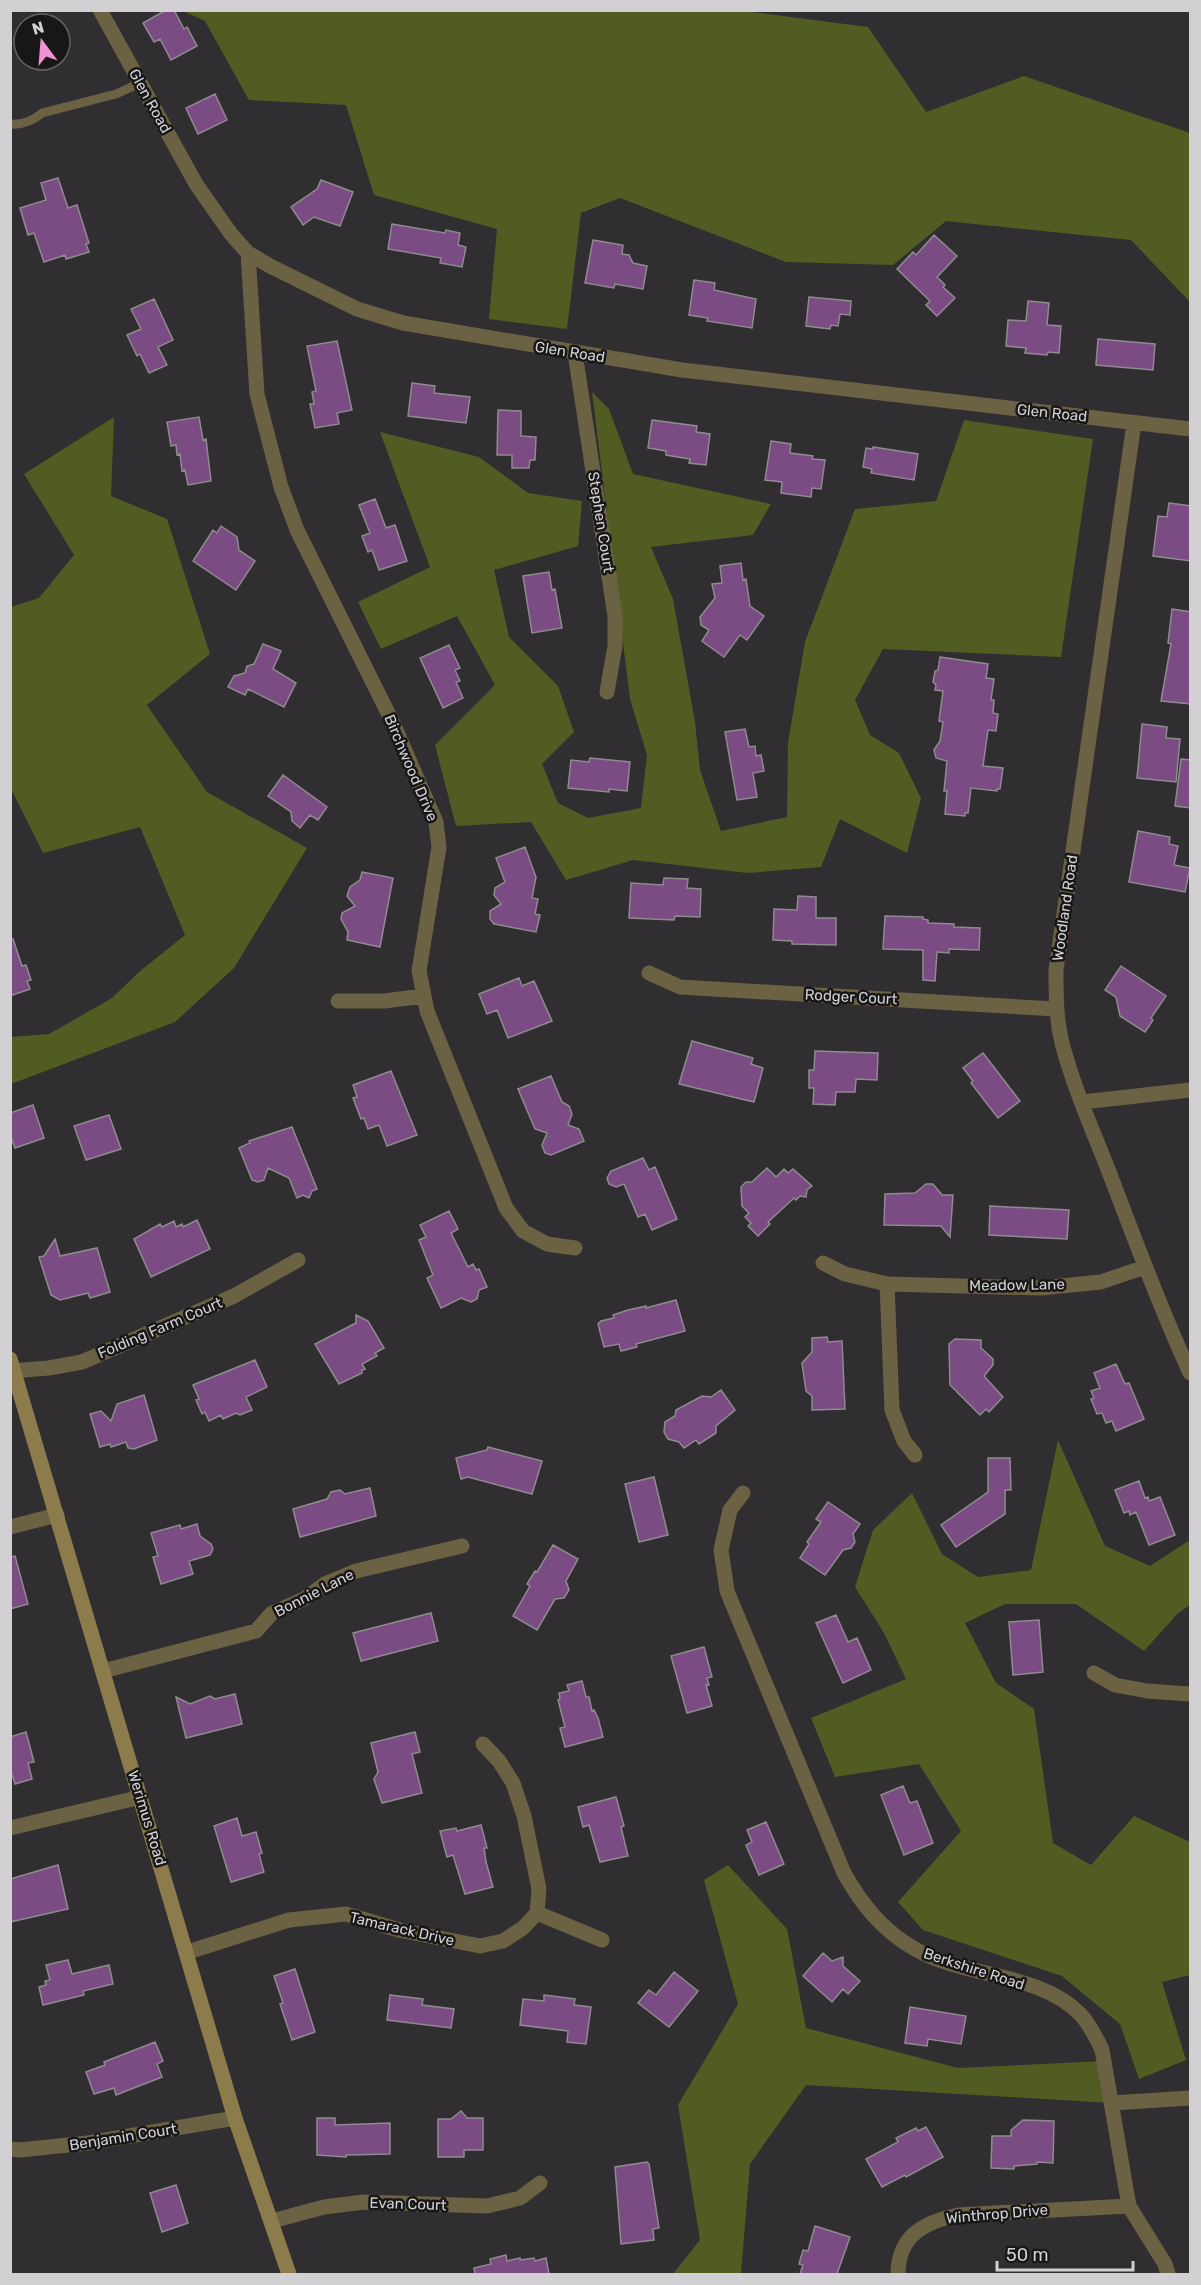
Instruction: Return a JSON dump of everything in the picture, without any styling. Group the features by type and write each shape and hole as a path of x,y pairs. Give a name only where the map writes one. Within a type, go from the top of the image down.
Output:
{"main road":[{"name":"Werimus Road","path":"12,1367 188,1952 235,2118 289,2274"}],"street":[{"name":"Glen Road","path":"100,10 196,184 231,234 248,253 313,289 357,309 403,323 575,353 759,380 1191,429"},
{"name":"Birchwood Drive","path":"248,253 256,394 281,487 297,530 393,723 435,822 439,848 419,971 427,1011 506,1208 523,1231 547,1244 575,1248"},
{"name":"Stephen Court","path":"575,353 615,616 615,646 607,692"},
{"name":"Woodland Road","path":"1134,423 1056,970 1056,1009 1062,1042 1083,1102 1166,1320 1191,1373"},
{"name":"Rodger Court","path":"649,973 680,987 1056,1009"},
{"path":"338,1001 384,1001 424,996"},
{"path":"1083,1102 1191,1090"},
{"name":"Folding Farm Court","path":"12,1367 49,1368 82,1362 234,1296 298,1260"},
{"name":"Meadow Lane","path":"823,1263 845,1274 886,1284 1041,1288 1101,1282 1145,1267"},
{"path":"886,1284 892,1410 904,1441 915,1455"},
{"name":"Berkshire Road","path":"743,1493 729,1510 721,1550 728,1591 840,1862 856,1895 892,1935 916,1950 936,1959 1046,1991 1066,2002 1081,2015 1093,2030 1102,2050 1129,2206 1165,2264 1168,2274"},
{"path":"10,1527 57,1515"},
{"name":"Bonnie Lane","path":"103,1671 256,1631 272,1613 304,1599 325,1584 356,1571 462,1545"},
{"path":"1094,1673 1115,1685 1147,1691 1191,1694"},
{"path":"483,1744 499,1761 513,1783 524,1816 539,1889 537,1913 602,1940"},
{"path":"10,1828 141,1797"},
{"name":"Tamarack Drive","path":"188,1952 289,1920 346,1914 399,1930 480,1946 503,1941 524,1928 537,1913"},
{"path":"1112,2103 1191,2098"},
{"name":"Benjamin Court","path":"10,2149 88,2144 235,2118"},
{"name":"Evan Court","path":"272,2221 324,2207 364,2202 487,2206 520,2198 540,2183"},
{"name":"Winthrop Drive","path":"898,2274 904,2246 917,2230 935,2220 958,2215 1129,2206"}],"lane":[{"path":"10,124 26,123 42,113 116,93 140,83"}],"green space":[{"path":"737,10 868,27 926,112 1024,76 1190,133 1190,302 1131,240 946,221 893,265 786,262 620,198 581,213 567,329 489,319 497,229 374,195 346,105 249,100 205,21 183,11"},
{"path":"592,392 609,409 633,474 771,504 753,535 651,547 673,599 695,722 700,770 721,831 787,817 788,743 805,642 855,509 936,501 964,420 1093,439 1061,657 883,649 855,700 870,735 899,753 921,798 907,853 840,819 821,867 748,873 633,860 566,880 531,822 456,826 435,745 495,685 457,616 381,649 358,602 430,567 380,432 479,457 528,493 582,501 578,546 494,570 509,637 558,686 574,732 542,764 558,803 588,818 641,808 647,755 630,699"},
{"path":"114,417 111,496 167,519 210,654 147,705 207,792 307,848 234,968 175,1022 11,1084 11,1037 49,1034 112,998 139,972 185,935 140,827 43,853 11,789 11,607 39,598 74,555 24,474"},
{"path":"1058,1440 1105,1546 1150,1566 1190,1540 1190,1605 1178,1613 1144,1651 1076,1604 1005,1604 965,1623 996,1683 1034,1709 1053,1843 1091,1865 1134,1816 1190,1842 1190,1975 1162,1982 1186,2060 1139,2079 1120,2024 1062,1976 923,1930 898,1902 961,1831 919,1764 835,1777 811,1718 906,1679 884,1633 855,1587 873,1530 912,1493 942,1554 978,1577 1031,1570"},
{"path":"728,1865 787,1929 806,2028 958,2068 1105,2061 1112,2103 806,2085 750,2164 741,2274 673,2274 700,2240 678,2105 738,2004 704,1880"}],"building":[{"path":"166,10 174,10 184,29 187,27 197,46 171,60 160,39 154,42 143,23"},
{"path":"215,94 227,120 198,134 186,108"},
{"path":"58,178 68,208 77,205 89,243 86,244 89,252 66,259 65,255 44,262 34,233 28,235 20,208 46,200 41,183"},
{"path":"321,180 353,192 340,226 314,217 303,225 291,207 317,189"},
{"path":"392,224 445,233 446,230 460,233 458,245 466,247 462,267 440,263 441,258 388,249"},
{"path":"934,235 957,256 937,277 945,285 943,287 955,298 937,316 926,305 930,301 897,269 913,252 916,255"},
{"path":"593,240 623,245 622,254 629,255 633,263 647,266 643,289 615,284 614,288 585,283"},
{"path":"694,280 715,283 714,290 756,299 752,328 707,321 708,318 689,315"},
{"path":"809,297 851,301 850,315 840,314 838,326 831,325 830,329 806,326"},
{"path":"154,299 173,340 158,347 167,365 149,373 140,354 137,356 127,335 141,329 131,309"},
{"path":"1028,301 1049,303 1047,325 1061,326 1059,353 1048,352 1047,355 1025,353 1026,348 1006,346 1008,320 1026,321"},
{"path":"1098,339 1155,344 1153,370 1096,365"},
{"path":"337,341 352,410 337,413 339,424 315,428 310,404 314,404 312,392 316,391 307,346"},
{"path":"412,383 435,386 434,393 470,397 466,423 408,416"},
{"path":"498,410 521,411 521,436 536,437 535,460 530,460 529,468 512,468 512,455 497,455"},
{"path":"199,417 203,440 206,439 211,481 188,485 185,470 182,471 180,454 177,455 176,445 171,446 167,422"},
{"path":"652,420 697,426 696,432 710,434 706,465 689,463 690,459 666,455 666,451 648,448"},
{"path":"771,441 791,444 790,453 825,460 821,489 812,488 811,497 781,493 782,482 765,480"},
{"path":"873,447 918,454 914,480 871,473 872,469 863,467 866,448 873,449"},
{"path":"375,499 386,528 395,525 407,561 379,570 372,550 368,552 362,536 370,533 359,505"},
{"path":"1169,503 1191,506 1191,561 1153,556 1158,516 1167,517"},
{"path":"221,526 237,537 239,550 255,561 236,590 193,561 213,530 217,533"},
{"path":"741,563 750,606 764,616 747,640 740,635 724,657 702,641 709,630 701,625 700,617 715,598 712,584 722,583 720,566"},
{"path":"549,572 552,590 555,589 562,628 532,633 523,576"},
{"path":"1172,609 1191,612 1191,704 1161,701 1171,644 1168,643"},
{"path":"263,644 281,651 273,669 296,683 284,707 248,689 245,695 228,687 234,676 245,673 247,666 254,664"},
{"path":"449,645 460,668 455,670 460,681 456,682 463,698 443,708 420,658"},
{"path":"940,657 988,664 986,678 994,679 991,700 994,700 993,713 998,714 996,731 988,730 983,766 1003,768 1000,789 997,791 971,788 968,813 965,813 965,816 945,814 947,791 944,791 947,761 936,758 934,750 940,741 943,722 939,721 943,691 935,690 936,685 933,682"},
{"path":"1142,724 1167,727 1166,738 1180,739 1176,782 1137,778"},
{"path":"745,729 749,747 755,746 756,756 761,755 764,771 753,773 757,797 737,800 725,732"},
{"path":"590,758 630,762 627,791 609,789 609,792 568,788 571,760 589,762"},
{"path":"1181,759 1191,760 1191,808 1175,806"},
{"path":"283,775 327,807 318,820 310,815 300,828 292,821 291,812 268,796"},
{"path":"1138,831 1170,837 1169,844 1178,846 1174,865 1190,868 1185,892 1129,882"},
{"path":"525,847 536,877 532,898 538,899 535,914 540,915 536,932 494,924 490,919 490,911 501,904 494,895 495,888 505,882 496,858"},
{"path":"362,872 393,878 380,947 347,940 348,932 341,919 342,913 355,906 347,896 350,887 360,880"},
{"path":"664,878 688,879 687,888 701,889 700,917 675,916 674,920 629,918 631,883 663,885"},
{"path":"798,896 816,897 816,918 836,918 836,945 792,944 792,941 773,940 774,909 797,910"},
{"path":"885,916 923,917 928,920 928,923 980,928 979,950 949,949 949,953 937,952 935,981 923,980 923,950 883,949"},
{"path":"13,939 22,966 26,965 31,980 27,981 30,989 10,996 10,940"},
{"path":"1121,966 1166,996 1151,1018 1153,1020 1145,1032 1120,1016 1116,997 1105,990"},
{"path":"519,978 522,986 534,981 552,1021 508,1038 497,1010 487,1014 479,994"},
{"path":"692,1041 753,1058 751,1064 763,1068 754,1102 679,1084"},
{"path":"815,1051 878,1053 877,1080 856,1079 855,1092 836,1092 835,1105 813,1104 814,1088 809,1088 809,1070 814,1070"},
{"path":"983,1053 1020,1101 998,1118 971,1083 973,1081 963,1068"},
{"path":"391,1071 417,1135 387,1146 379,1125 368,1129 364,1118 361,1119 353,1098 357,1097 353,1085"},
{"path":"551,1076 562,1102 569,1106 572,1114 568,1125 579,1129 584,1141 551,1155 545,1153 542,1145 547,1133 535,1129 518,1089"},
{"path":"33,1105 44,1138 15,1148 10,1134 10,1113"},
{"path":"109,1115 121,1149 86,1160 74,1126"},
{"path":"292,1127 317,1189 312,1191 309,1198 303,1195 297,1198 289,1178 268,1168 264,1180 258,1182 252,1180 239,1148 250,1143 249,1141"},
{"path":"643,1158 649,1170 655,1167 677,1219 652,1230 645,1214 638,1217 624,1184 616,1187 609,1184 607,1178 611,1171"},
{"path":"767,1168 776,1177 784,1169 788,1173 793,1169 812,1186 807,1190 806,1197 800,1196 796,1200 794,1198 768,1222 770,1224 758,1236 748,1226 751,1223 745,1217 749,1213 742,1206 741,1187 746,1182 752,1182"},
{"path":"926,1184 933,1184 942,1195 953,1195 950,1237 941,1226 884,1225 885,1194 915,1193"},
{"path":"990,1206 1069,1210 1067,1239 989,1235"},
{"path":"449,1211 458,1229 451,1233 468,1267 473,1264 476,1270 479,1269 487,1287 479,1290 477,1299 471,1302 461,1298 441,1308 427,1278 433,1275 419,1240 426,1237 420,1225"},
{"path":"197,1220 210,1249 151,1277 134,1239 160,1224 162,1227 174,1221 176,1227 182,1224 183,1227"},
{"path":"55,1239 60,1256 97,1248 110,1292 90,1298 88,1293 60,1300 51,1295 39,1257 44,1256"},
{"path":"676,1300 685,1331 636,1344 637,1347 621,1351 619,1344 604,1347 598,1324 601,1321 614,1318 613,1315 628,1310"},
{"path":"356,1315 368,1321 384,1348 375,1353 377,1356 362,1364 365,1369 362,1373 339,1384 315,1344 356,1323"},
{"path":"827,1337 828,1342 842,1341 845,1409 812,1410 812,1396 806,1391 802,1363 812,1352 812,1338"},
{"path":"955,1339 981,1340 981,1348 993,1359 993,1365 984,1376 1003,1397 989,1412 986,1409 980,1415 950,1385 949,1344"},
{"path":"255,1360 267,1387 246,1397 252,1410 240,1415 236,1413 223,1419 221,1415 209,1421 205,1412 202,1414 193,1385"},
{"path":"1116,1364 1125,1384 1129,1383 1144,1419 1116,1431 1112,1421 1106,1423 1102,1413 1097,1414 1091,1399 1094,1398 1091,1391 1100,1388 1094,1373"},
{"path":"721,1390 735,1410 716,1426 716,1433 699,1444 696,1440 684,1448 679,1442 668,1439 664,1432 665,1422 675,1416 676,1410 702,1396 711,1397"},
{"path":"144,1395 157,1440 134,1449 128,1448 126,1442 111,1447 110,1444 100,1447 90,1414 101,1411 111,1421 117,1404"},
{"path":"488,1447 542,1461 532,1494 468,1477 461,1479 456,1458 487,1450"},
{"path":"988,1458 1010,1458 1011,1490 1005,1490 1005,1514 956,1547 941,1525 988,1492"},
{"path":"654,1477 668,1535 639,1542 625,1484"},
{"path":"1139,1481 1145,1498 1148,1497 1149,1501 1160,1497 1175,1535 1149,1545 1136,1512 1130,1515 1129,1511 1124,1513 1115,1490"},
{"path":"370,1488 376,1516 300,1537 293,1509 327,1499 331,1492 340,1490 345,1494"},
{"path":"828,1502 860,1524 853,1534 855,1542 851,1548 843,1550 825,1575 800,1558 809,1544 807,1542 821,1522 816,1519"},
{"path":"197,1524 200,1536 211,1544 213,1549 210,1555 189,1561 193,1574 161,1584 153,1557 158,1556 151,1533 180,1525 181,1529"},
{"path":"553,1545 578,1559 566,1581 569,1590 564,1598 555,1599 537,1630 513,1616 530,1586 527,1584"},
{"path":"15,1556 28,1604 10,1609 10,1557"},
{"path":"431,1613 438,1641 361,1661 353,1633"},
{"path":"836,1615 848,1642 857,1638 871,1670 843,1683 816,1623"},
{"path":"1039,1620 1043,1672 1013,1675 1009,1622"},
{"path":"704,1647 712,1677 707,1678 709,1685 706,1685 712,1706 687,1713 671,1656"},
{"path":"582,1681 592,1711 594,1710 598,1718 603,1737 565,1747 560,1728 565,1727 558,1700 560,1699 559,1693 569,1691 567,1685"},
{"path":"235,1694 242,1724 186,1738 176,1697 190,1704 210,1696 215,1699"},
{"path":"26,1732 34,1762 28,1763 32,1779 15,1784 10,1768 10,1737"},
{"path":"415,1732 420,1752 412,1754 422,1793 382,1803 374,1779 378,1772 371,1743"},
{"path":"903,1786 910,1803 917,1801 933,1843 904,1855 881,1795"},
{"path":"616,1797 624,1826 621,1827 628,1856 600,1862 589,1825 583,1827 578,1807"},
{"path":"237,1818 242,1836 256,1832 264,1872 231,1882 214,1826"},
{"path":"766,1822 784,1864 759,1875 746,1845 752,1842 747,1830"},
{"path":"481,1825 487,1848 484,1848 486,1862 493,1887 465,1894 453,1855 447,1857 440,1831 456,1828 457,1831"},
{"path":"58,1865 68,1909 10,1922 10,1879"},
{"path":"823,1953 832,1961 843,1957 843,1966 860,1981 848,1994 843,1989 832,2002 803,1976"},
{"path":"68,1960 72,1974 109,1965 113,1984 83,1991 84,1995 43,2005 39,1987 46,1985 45,1981 50,1980 46,1965"},
{"path":"295,1969 315,2032 292,2040 280,2004 283,2003 274,1976"},
{"path":"674,1972 698,1991 669,2027 638,2003 649,1990 656,1995"},
{"path":"390,1995 423,1999 422,2005 454,2009 451,2028 387,2020"},
{"path":"544,1995 575,1999 574,2005 591,2007 586,2044 567,2042 568,2031 520,2025 523,1999 544,2001"},
{"path":"910,2007 966,2016 961,2044 928,2039 927,2046 905,2043"},
{"path":"155,2042 163,2061 157,2064 162,2077 116,2095 114,2088 94,2094 86,2072 105,2065 104,2062"},
{"path":"461,2111 467,2118 483,2118 483,2150 464,2150 464,2157 438,2157 438,2119 451,2119"},
{"path":"317,2118 335,2118 335,2125 390,2123 390,2154 346,2155 346,2157 317,2155"},
{"path":"1023,2120 1054,2121 1053,2163 1037,2162 1037,2164 1014,2166 1014,2169 991,2168 992,2136 1011,2136 1011,2130"},
{"path":"926,2127 943,2157 882,2187 866,2159 898,2142 896,2138 916,2128 918,2131"},
{"path":"647,2162 659,2228 653,2229 654,2240 621,2244 615,2167"},
{"path":"176,2185 188,2223 162,2232 150,2193"},
{"path":"815,2226 850,2237 837,2274 800,2274 803,2265 799,2264 803,2250 808,2251"},
{"path":"506,2255 507,2261 534,2258 535,2261 546,2258 549,2274 475,2274 474,2268 491,2264 490,2259"}]}
